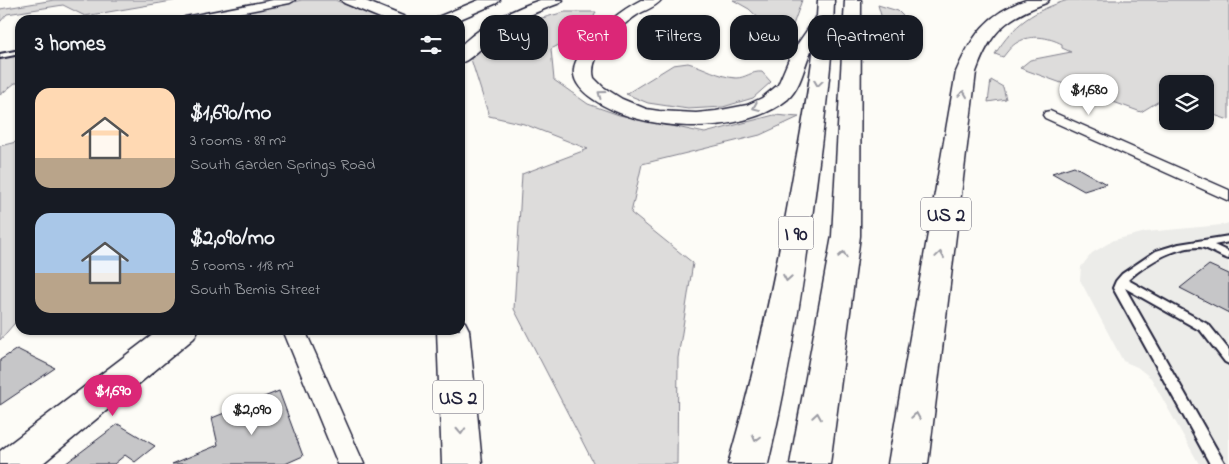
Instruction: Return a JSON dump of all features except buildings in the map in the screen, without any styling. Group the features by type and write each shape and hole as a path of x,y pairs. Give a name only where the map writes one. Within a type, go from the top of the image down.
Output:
{"main road":[{"path":"349,0 386,15"},
{"path":"456,15 492,0"},
{"path":"465,52 494,29 518,15 555,0"},
{"path":"653,0 622,16 603,36 587,58 583,68 586,81 604,98 645,115 663,118 727,117 761,106 775,98 788,84 801,52 826,8"},
{"path":"810,464 846,236 853,0"},
{"name":"US 2","path":"908,464 966,72 976,45 989,27 1009,12 1041,0"},
{"name":"I 90","path":"748,464 764,408 800,210 826,8"},
{"path":"12,464 176,335"},
{"name":"US 2","path":"453,335 462,464"}],"street":[{"path":"211,15 290,0"},
{"path":"1050,115 1229,196"},
{"path":"296,335 351,464"}],"lane":[{"path":"0,56 15,53"},
{"path":"1218,464 1119,288 1120,281 1161,252 1181,246 1229,239"},
{"path":"1204,244 1229,256"},
{"path":"1120,281 1204,328 1229,360"}],"shaded area":[{"path":"54,0 178,0 91,15 83,15 63,5 7,14 0,22 0,9"},
{"path":"302,0 335,0 372,15 225,15"},
{"path":"733,0 802,0 797,15 755,15"},
{"path":"1068,0 1229,0 1229,120 1214,115 1214,75 1159,75 1159,101 1141,112 1020,68 1030,60 1071,52 1062,48 1062,44 1034,37 1016,43 1003,57 995,54 1002,43 1018,26 1035,14"},
{"path":"878,5 898,11 902,15 881,15"},
{"path":"565,12 596,12 595,15 558,15 558,45 551,49 554,80 588,104 619,115 705,133 774,115 799,117 760,135 642,164 631,213 693,263 678,358 677,464 594,464 514,309 522,174 588,149 524,124 489,116 470,56 480,49 480,60 548,60 548,16"},
{"path":"15,54 15,83 0,95 0,57"},
{"path":"688,63 724,76 736,78 762,72 771,82 753,98 723,107 688,109 648,103 626,94 673,65"},
{"path":"991,80 1003,87 1006,99 988,102"},
{"path":"15,142 15,323 0,340 0,146"},
{"path":"1229,223 1229,464 1199,464 1151,378 1137,367 1123,361 1080,280 1081,267 1092,253 1114,240 1146,232"}]}
